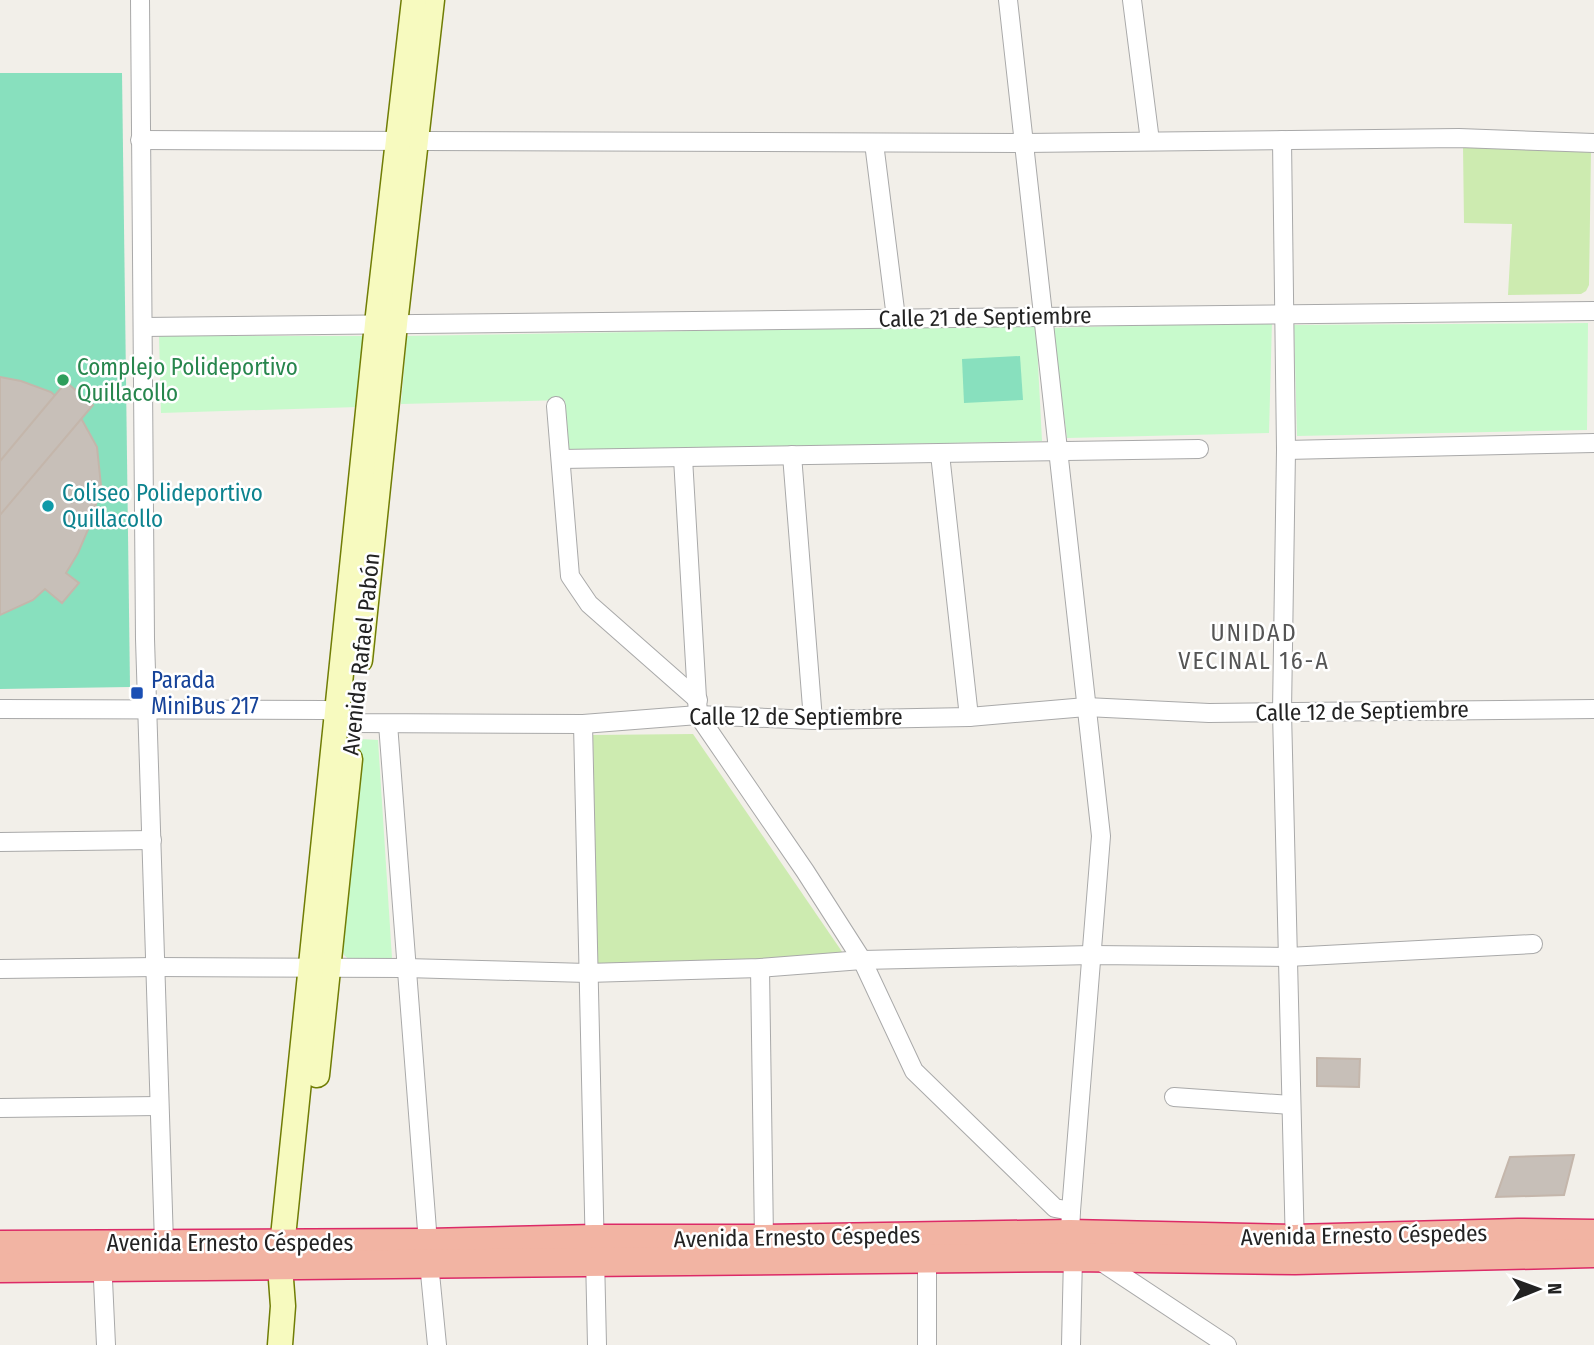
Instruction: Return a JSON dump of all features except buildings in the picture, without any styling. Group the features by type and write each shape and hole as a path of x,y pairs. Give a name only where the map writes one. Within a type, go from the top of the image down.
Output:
{"highway":[{"name":"Avenida Ernesto Céspedes","path":"1295,1250 1518,1233 1594,1234"},
{"name":"Avenida Ernesto Céspedes","path":"595,1251 764,1239 927,1247"},
{"name":"Avenida Ernesto Céspedes","path":"0,1245 102,1255 927,1247 1077,1240 1295,1250 1594,1253"},
{"name":"Avenida Ernesto Céspedes","path":"0,1268 164,1244 289,1254"}],"main road":[{"name":"Avenida Rafael Pabón","path":"407,141 414,0"},
{"name":"Avenida Rafael Pabón","path":"280,1345 386,324 407,141 432,0"}],"street":[{"path":"140,0 145,639 164,1244"},
{"path":"1008,0 1101,836 1072,1345"},
{"path":"1132,0 1150,141"},
{"path":"140,140 1024,143 1459,138 1594,143"},
{"path":"1282,140 1286,450 1282,712 1295,1250"},
{"path":"874,143 896,318"},
{"name":"Calle 21 de Septiembre","path":"143,327 1594,311"},
{"path":"556,406 570,576 589,604 698,708 862,960 914,1071 1055,1208 1077,1240 1227,1345"},
{"path":"1286,450 1594,443"},
{"path":"561,459 1199,449"},
{"path":"940,454 969,717"},
{"path":"792,455 813,720"},
{"path":"683,458 698,708"},
{"name":"Calle 12 de Septiembre","path":"0,709 325,710 346,719 388,724 583,724 698,708 813,720 969,717 1086,707 1209,713 1594,709"},
{"path":"388,724 405,968 437,1345"},
{"path":"583,724 597,1345"},
{"path":"0,842 152,840"},
{"path":"0,969 405,968 587,973 760,968 862,960 1093,955 1288,957 1534,944"},
{"path":"760,968 764,1239"},
{"path":"1174,1097 1291,1105"},
{"path":"0,1108 158,1106"},
{"path":"927,1247 927,1345"},
{"path":"102,1255 106,1345"}],"green space":[{"name":"Complejo Polideportivo Quillacollo","path":"0,73 122,73 130,687 0,689"},
{"path":"1463,146 1591,150 1589,285 1586,291 1581,294 1508,295 1512,224 1464,223"},
{"path":"1272,321 1269,433 1067,438 1053,328"},
{"path":"1588,323 1587,430 1297,436 1294,325"},
{"path":"1036,325 1042,441 566,451 565,400 401,404 407,336"},
{"path":"159,336 365,336 358,407 161,413"},
{"path":"1020,356 1023,400 964,403 962,359"},
{"path":"693,734 847,959 597,964 593,735"},
{"path":"361,739 378,740 392,958 352,962 344,955 341,947"}],"place":[{"name":"Complejo Polideportivo Quillacollo","path":"63,380"},
{"name":"Coliseo Polideportivo Quillacollo","path":"48,506"},
{"name":"Parada MiniBus 217","path":"137,693"}],"district":[{"name":"UNIDAD VECINAL 16-A","path":"1254,647"}]}
